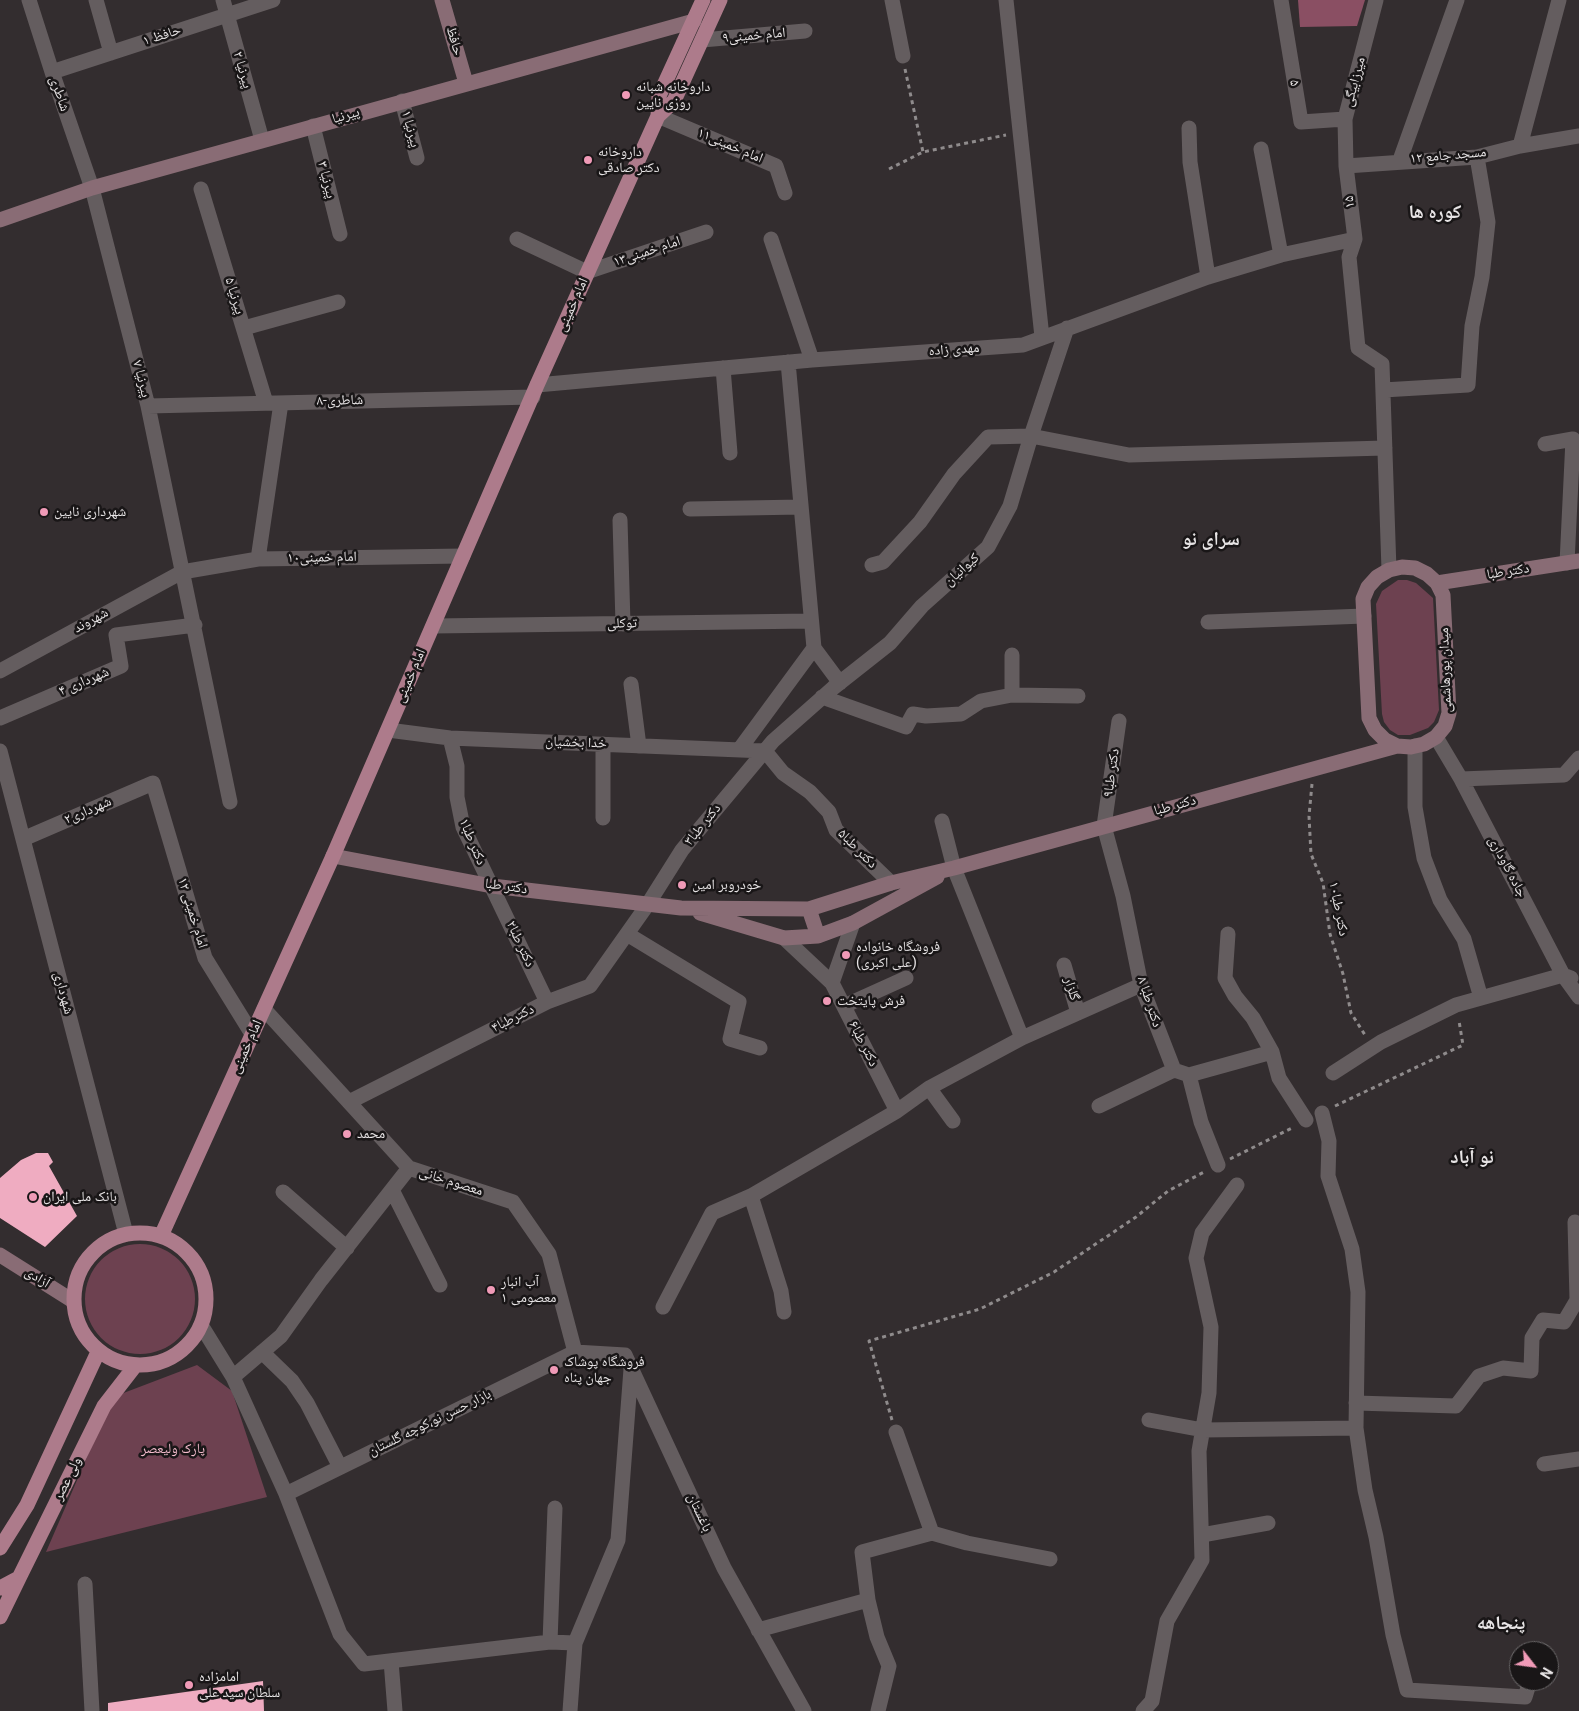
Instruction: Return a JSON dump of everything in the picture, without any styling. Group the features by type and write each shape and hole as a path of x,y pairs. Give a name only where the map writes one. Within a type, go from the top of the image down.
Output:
{"main road":[{"name":"امام خمینی","path":"161,1236 333,856 587,272 658,116 659,96 703,0"},
{"name":"امام خمینی","path":"658,116 674,101 720,0"},
{"path":"144,1233 161,1236 181,1246 196,1263 205,1284 206,1305 201,1325 191,1343 175,1356 156,1364 136,1366 115,1362 98,1352 85,1337 76,1320 73,1301 77,1278 88,1258 105,1243 126,1234 144,1233"},
{"name":"ولی عصر","path":"0,1548 27,1505 98,1352"},
{"name":"ولی عصر","path":"0,1617 104,1406 136,1366"},
{"path":"0,1588 19,1578"}],"street":[{"name":"شاطری","path":"30,0 52,72 92,188"},
{"path":"96,0 111,53"},
{"name":"پیرنیا ۲","path":"223,0 262,140"},
{"name":"حافظ ۱","path":"52,72 273,0"},
{"name":"حافظ","path":"442,0 466,83"},
{"path":"892,0 902,56"},
{"path":"1006,0 1022,133 1042,337"},
{"name":"۵","path":"1281,0 1301,122 1345,119"},
{"name":"میرزابیگی","path":"1346,166 1345,119 1376,0"},
{"path":"1400,160 1457,0"},
{"path":"1520,146 1559,0"},
{"name":"پیرنیا","path":"0,220 92,188 694,20"},
{"name":"امام خمینی۹","path":"702,40 806,31"},
{"name":"پیرنیا ۱","path":"402,101 417,158"},
{"name":"امام خمینی۱۱","path":"658,116 776,166 785,193"},
{"name":"پیرنیا ۳","path":"312,126 340,234"},
{"path":"1190,128 1190,162 1208,277"},
{"name":"مسجد جامع ۱۲","path":"1346,166 1400,160 1477,157 1520,146 1579,136"},
{"path":"1261,149 1281,255"},
{"path":"1389,570 1383,390 1468,385 1472,326 1482,277 1488,222 1477,157"},
{"name":"۱۵","path":"1346,166 1355,239 1349,257 1358,348 1382,364 1383,390"},
{"name":"پیرنیا ۷","path":"92,188 148,406 182,572 195,625 230,802"},
{"name":"پیرنیا ۵","path":"201,189 266,403"},
{"name":"امام خمینی۱۳","path":"587,272 706,232"},
{"path":"517,239 587,272"},
{"path":"771,239 812,360"},
{"name":"مهدی زاده","path":"535,391 723,368 1022,345 1208,277 1281,255 1355,239"},
{"path":"244,328 338,302"},
{"name":"کیوانیان","path":"764,750 822,698 890,644 922,606 988,547 1010,506 1030,436 1067,328"},
{"path":"788,362 814,648 840,683"},
{"path":"723,368 730,454"},
{"name":"۸-شاطری","path":"148,406 266,403 535,391"},
{"path":"258,559 281,402"},
{"path":"872,565 883,562 920,522 954,474 988,437 1030,436 1129,455 1385,448"},
{"path":"1545,444 1573,439 1573,562"},
{"path":"690,509 801,507"},
{"path":"620,520 623,624"},
{"name":"امام خمینی۱۰","path":"182,572 258,559 463,556"},
{"name":"دکتر طبا","path":"1437,583 1573,562"},
{"path":"1436,737 1424,744 1397,746 1385,740 1375,730 1369,718 1363,599 1368,587 1377,577 1389,570 1402,567 1415,568 1427,574 1437,583"},
{"name":"شهروند","path":"0,671 182,572"},
{"name":"میدان پورهاشمی","path":"1436,737 1445,726 1449,713 1443,595 1437,583"},
{"path":"1208,622 1364,616"},
{"name":"توکلی","path":"433,626 811,621"},
{"name":"شهرداری ۴","path":"0,718 121,666 116,636 195,625"},
{"path":"739,750 814,648"},
{"path":"1012,655 1012,695"},
{"path":"631,684 639,746"},
{"path":"822,698 906,727 913,714 926,716 961,714 981,701 1012,695 1078,696"},
{"name":"دکتر طبا۹","path":"1104,826 1119,721"},
{"name":"خدا بخشیان","path":"388,730 450,738 764,750"},
{"name":"جاده گاوداری","path":"1436,737 1462,779 1563,975 1579,997"},
{"name":"دکتر طبا۱","path":"450,738 457,766 457,796 463,827 492,886"},
{"path":"603,744 603,818"},
{"name":"دکتر طبا","path":"333,856 492,886 681,908 809,909 891,883 954,868 1397,746"},
{"path":"1415,746 1415,807 1424,858 1440,900 1464,939 1480,998"},
{"name":"دکتر طبا۵","path":"764,750 783,773 810,792 829,812 836,830 891,883"},
{"name":"دکتر طبا۳","path":"648,904 682,850 764,750"},
{"name":"شهرداری","path":"0,751 126,1234"},
{"path":"1462,779 1564,775 1579,758"},
{"name":"شهرداری۲","path":"23,839 153,783"},
{"name":"امام خمینی ۱۲","path":"153,783 205,958 252,1034"},
{"path":"942,821 954,868 1022,1038"},
{"name":"دکتر طبا ۸","path":"1104,826 1136,952 1141,985 1174,1070"},
{"name":"دکتر طبا","path":"681,908 784,938 818,936 853,923 954,868"},
{"name":"دکتر طبا۲","path":"492,886 547,1002"},
{"name":"دکترطبا۴","path":"349,1102 547,1002 590,986 648,904"},
{"path":"809,909 818,936"},
{"path":"832,983 853,923"},
{"path":"627,934 739,1002 730,1039 760,1048"},
{"path":"1228,934 1225,978 1235,996 1253,1018 1272,1052 1279,1078 1306,1120"},
{"name":"دکتر طبا۶","path":"784,938 832,983 896,1111"},
{"name":"گلزار","path":"1064,966 1078,1013"},
{"path":"1333,1073 1373,1047 1456,1005 1563,975 1579,981"},
{"path":"844,1006 906,978"},
{"path":"663,1307 712,1213 751,1196 896,1111 929,1088 1022,1038 1141,985"},
{"name":"معصوم خانی","path":"264,1009 409,1168 512,1202 548,1254 575,1352"},
{"path":"1099,1106 1174,1070 1189,1075 1272,1052"},
{"path":"1189,1075 1201,1122 1218,1165"},
{"path":"929,1088 953,1121"},
{"path":"1322,1113 1329,1141 1328,1176 1352,1248 1358,1292 1356,1428 1365,1490 1376,1537 1393,1635 1407,1690 1525,1697 1527,1691"},
{"path":"233,1377 281,1336 409,1168"},
{"path":"1143,1711 1152,1701 1167,1621 1202,1560 1199,1451 1209,1393 1212,1327 1196,1258 1202,1234 1237,1185"},
{"path":"392,1190 440,1285"},
{"path":"283,1192 347,1248"},
{"path":"751,1196 781,1291 784,1312"},
{"path":"1356,1403 1456,1406 1479,1376 1503,1368 1531,1371 1532,1338 1543,1320 1564,1322 1577,1300 1575,1222"},
{"name":"آزادی","path":"0,1255 73,1301"},
{"path":"201,1325 233,1377 286,1494 340,1634 364,1664 550,1642 575,1643"},
{"path":"262,1352 292,1381 307,1403 340,1467"},
{"name":"باغستان","path":"575,1352 625,1355 724,1568 804,1711"},
{"name":"بازار حسن نو،کوچه گلستان","path":"286,1494 575,1352"},
{"path":"570,1711 575,1643 618,1540 632,1368"},
{"path":"1150,1420 1203,1430 1356,1428"},
{"path":"896,1432 932,1533"},
{"path":"1544,1464 1579,1459"},
{"path":"550,1642 555,1508"},
{"path":"1202,1535 1268,1523"},
{"path":"878,1711 888,1666 877,1637 868,1600 862,1552 932,1533 967,1544 1050,1558"},
{"path":"85,1584 92,1711"},
{"path":"758,1630 868,1600"},
{"path":"391,1661 395,1711"}],"path":[{"path":"902,56 923,152"},
{"path":"889,169 923,152 1022,133"},
{"name":"دکتر طبا۱۰","path":"1314,768 1309,816 1311,854 1323,883 1330,934 1343,974 1351,1013 1373,1047"},
{"path":"1322,1113 1463,1045 1456,1005"},
{"path":"896,1432 869,1341 980,1309 1046,1276 1136,1217 1168,1191 1306,1120"}],"green space":[{"path":"1398,580 1416,583 1433,598 1439,710 1434,722 1428,728 1410,735 1398,735 1390,730 1384,722 1382,714 1376,604 1382,591"},
{"path":"140,1244 161,1248 179,1260 191,1278 195,1299 191,1320 179,1338 161,1350 140,1354 119,1350 101,1338 89,1320 85,1299 89,1278 101,1260 119,1248"},
{"name":"پارک ولیعصر","path":"197,1365 232,1391 267,1497 46,1552 113,1397"}],"shaded area":[{"path":"1298,0 1365,0 1357,26 1300,27"}],"building":[{"name":"بانک ملی ایران","path":"36,1153 48,1153 53,1162 49,1166 77,1216 45,1247 0,1218 0,1178 21,1160"},
{"path":"263,1681 264,1711 108,1711 108,1703"}],"place":[{"name":"داروخانه شبانه روزی نایین","path":"626,95"},
{"name":"داروخانه دکتر صادقی","path":"588,160"},
{"name":"شهرداری نایین","path":"44,512"},
{"name":"خودروبر امین","path":"682,885"},
{"name":"فروشگاه خانواده (علی اکبری)","path":"846,955"},
{"name":"فرش پایتخت","path":"827,1001"},
{"name":"محمد","path":"347,1134"},
{"name":"بانک ملی ایران","path":"33,1197"},
{"name":"آب انبار معصومی ۱","path":"491,1290"},
{"name":"فروشگاه پوشاک جهان پناه","path":"554,1370"},
{"name":"امامزاده سلطان سید علی","path":"189,1685"}],"district":[{"name":"کوره ها","path":"1435,213"},
{"name":"سرای نو","path":"1211,540"},
{"name":"نو آباد","path":"1472,1158"},
{"name":"پنجاهه","path":"1501,1624"}]}
